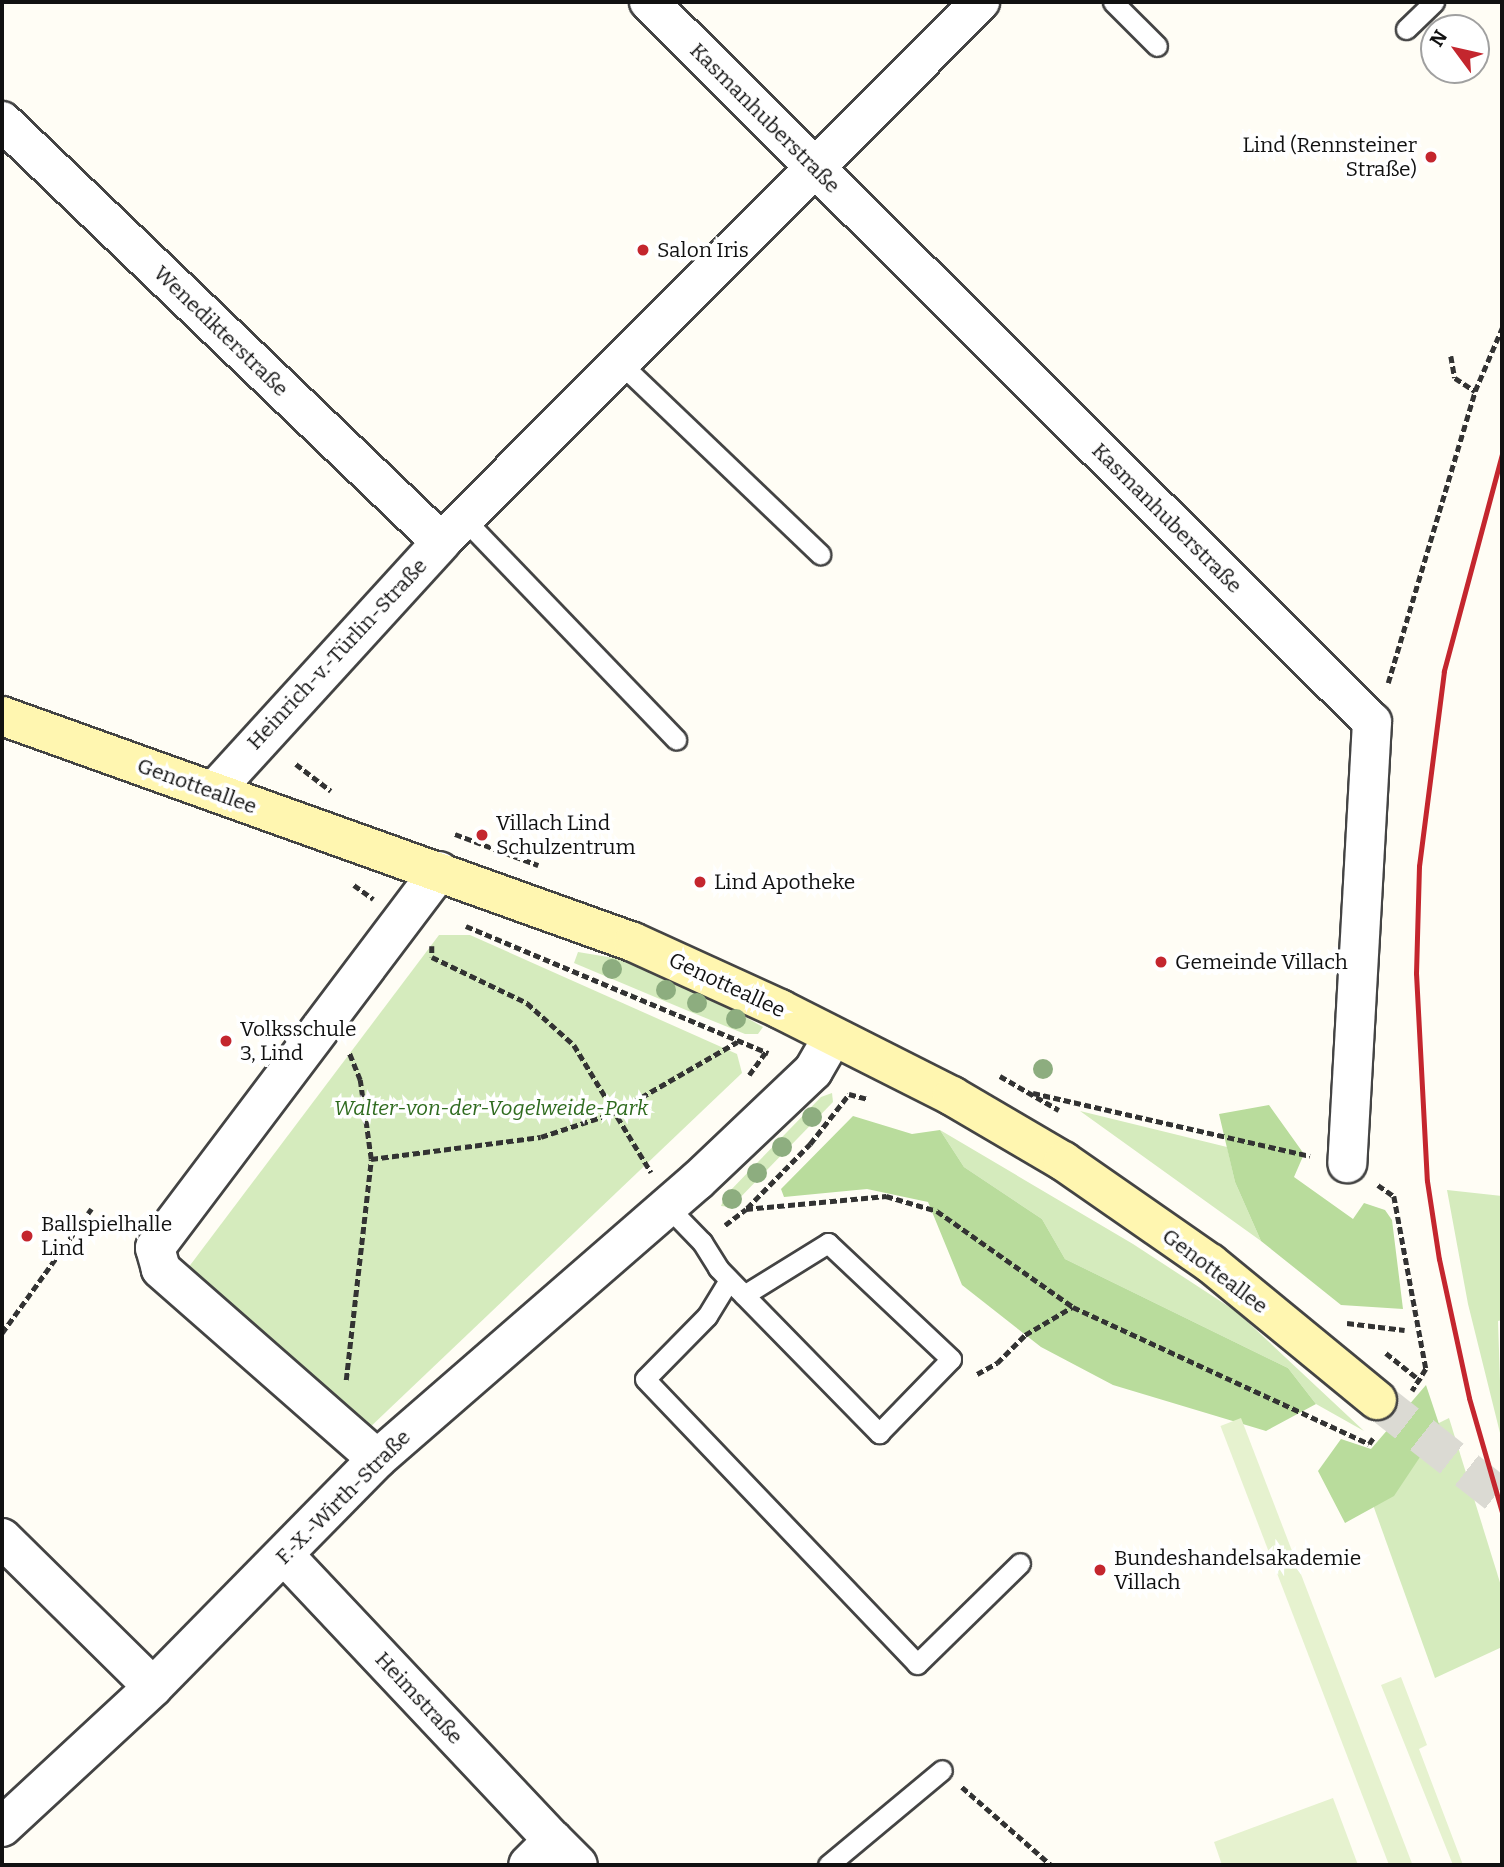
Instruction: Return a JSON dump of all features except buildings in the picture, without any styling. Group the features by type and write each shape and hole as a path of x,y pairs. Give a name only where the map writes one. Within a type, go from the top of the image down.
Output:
{"main road":[{"name":"Genotteallee","path":"2,716 633,942 952,1096 1063,1161 1210,1264 1386,1412"}],"street":[{"name":"Kasmanhuberstraße","path":"649,2 1372,722"},
{"name":"Heinrich-v.-Türlin-Straße","path":"214,791 452,530 976,3"},
{"name":"Wenedikterstraße","path":"2,121 452,530"},
{"path":"1347,1163 1372,722"},
{"path":"377,1459 340,1423 160,1269 155,1248 439,872"},
{"name":"F.-X.-Wirth-Straße","path":"2,1827 153,1687 285,1556 377,1459 666,1205 697,1181 813,1071 833,1037"},
{"path":"2,1538 153,1687"},
{"name":"Heimstraße","path":"285,1556 553,1857"}],"lane":[{"path":"1113,2 1157,46"},
{"path":"1406,29 1434,2"},
{"path":"620,363 820,554"},
{"path":"452,530 676,739"},
{"path":"666,1205 702,1242 729,1280 879,1433 951,1359 828,1243 744,1295"},
{"path":"729,1280 706,1316 645,1379 918,1664 1020,1563"},
{"path":"828,1865 942,1770"}],"path":[{"path":"1372,722 1405,634 1475,391 1502,328"},
{"path":"1451,356 1455,378 1475,391"},
{"path":"463,925 766,1052"},
{"path":"431,932 432,957 527,1003 574,1045 614,1113 641,1152 666,1205"},
{"path":"370,1159 541,1138 614,1113 737,1042"},
{"path":"340,1423 370,1159 360,1080 349,1052"},
{"path":"746,1209 886,1196 937,1211 1073,1307 1369,1444 1386,1412 1426,1369 1394,1196 1347,1163 1033,1093"},
{"path":"702,1242 746,1209 810,1143 849,1094 881,1106"},
{"path":"2,1333 91,1209"},
{"path":"972,1376 997,1363 1056,1313 1073,1307"},
{"path":"942,1770 1051,1865"}],"green space":[{"name":"Walter-von-der-Vogelweide-Park","path":"439,935 470,935 737,1054 742,1073 366,1431 185,1272"},
{"path":"578,952 620,959 696,989 763,1027 758,1034 745,1034 574,963"},
{"path":"832,1093 833,1102 731,1207 721,1206 725,1196 821,1097"},
{"path":"1269,1105 1304,1154 1294,1177 1353,1219 1364,1203 1385,1210 1392,1220 1403,1309 1341,1305 1261,1241 1235,1182 1219,1114"},
{"path":"1080,1111 1227,1147 1235,1182 1261,1241"},
{"path":"853,1116 912,1134 940,1130 964,1167 1042,1219 1065,1259 1288,1368 1316,1404 1266,1431 1113,1385 1041,1347 962,1285 928,1202 867,1189 784,1197 781,1189"},
{"path":"940,1130 1133,1244 1237,1312 1364,1431 1316,1404 1288,1368 1065,1259 1042,1219 964,1167"},
{"path":"1447,1190 1502,1196 1502,1320 1498,1321 1502,1441 1468,1304"},
{"path":"1426,1385 1440,1427 1394,1496 1345,1523 1318,1471 1341,1439 1371,1449"},
{"path":"1241,1418 1412,1864 1389,1865 1220,1426"},
{"path":"1449,1418 1502,1589 1502,1647 1435,1678 1358,1463"},
{"path":"1401,1677 1427,1745 1419,1749 1463,1865 1453,1865 1381,1685"},
{"path":"1333,1798 1358,1865 1222,1865 1214,1842"}],"tunnel":[{"path":"1377,1400 1502,1498"}],"railway":[{"path":"1502,454 1444,671 1419,866 1416,973 1427,1181 1439,1259 1469,1398 1502,1512"}],"place":[{"name":"Lind (Rennsteiner Straße)","path":"1431,157"},
{"name":"Salon Iris","path":"643,250"},
{"name":"Villach Lind Schulzentrum","path":"482,835"},
{"name":"Lind Apotheke","path":"700,882"},
{"name":"Gemeinde Villach","path":"1161,962"},
{"name":"Volksschule 3, Lind","path":"226,1041"},
{"name":"Ballspielhalle Lind","path":"27,1236"},
{"name":"Bundeshandelsakademie Villach","path":"1100,1570"}]}
